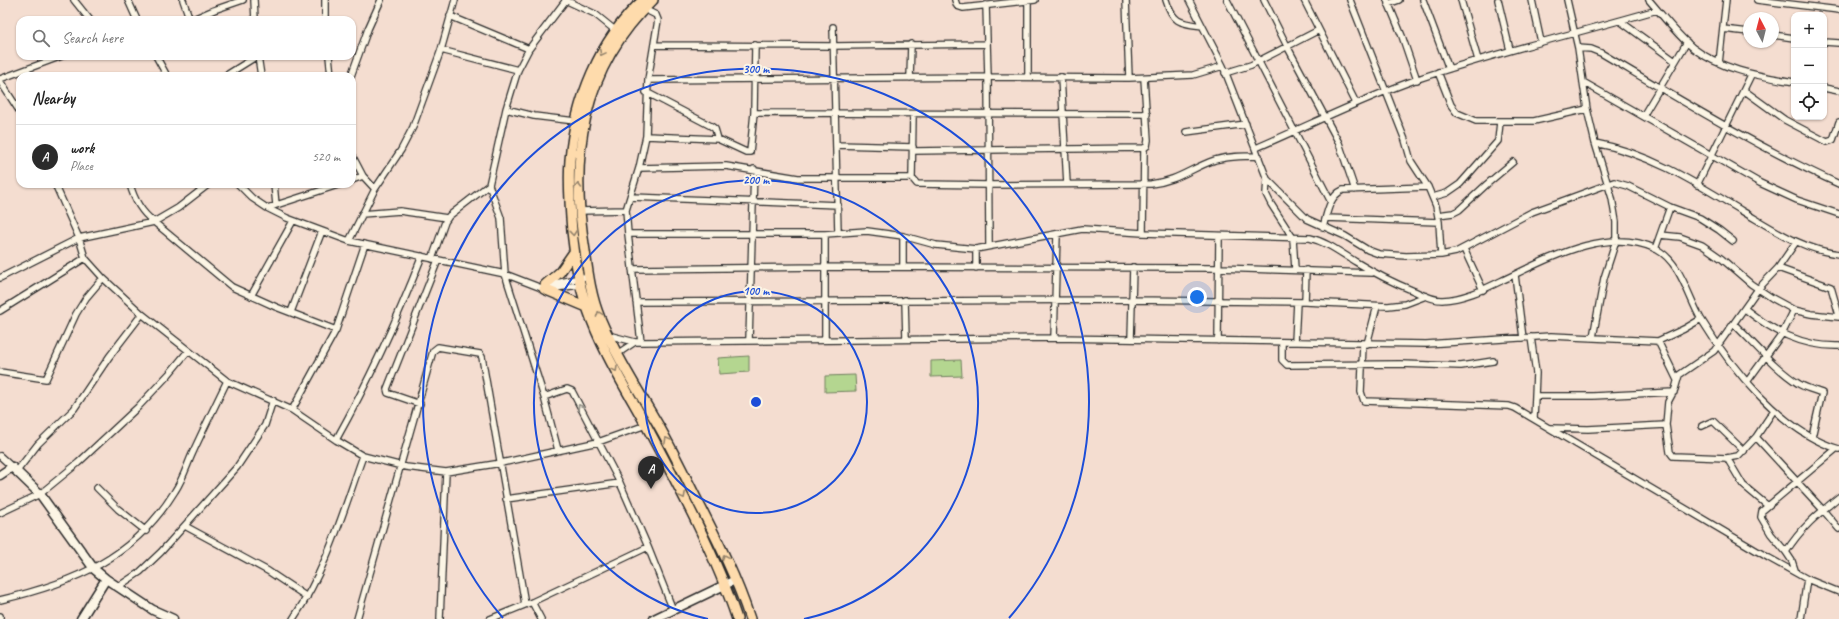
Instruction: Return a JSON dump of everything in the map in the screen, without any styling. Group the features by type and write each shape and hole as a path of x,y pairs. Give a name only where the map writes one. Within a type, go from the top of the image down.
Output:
{"main road":[{"path":"653,0 644,5 616,31 600,56 585,89 575,121 570,160 570,203 574,252 586,307 602,346 687,502 737,619"},
{"path":"644,5 621,38 600,75 587,110 583,128 578,167 579,211 590,280 600,318 608,335 617,354 670,446 716,537 750,619"},
{"path":"574,252 560,272 543,287 586,307"}],"street":[{"path":"74,0 87,16"},
{"path":"128,0 135,16"},
{"path":"183,0 189,16"},
{"path":"199,16 228,2 243,0"},
{"path":"254,0 255,16"},
{"path":"325,0 325,16"},
{"path":"352,72 368,29 381,0"},
{"path":"349,241 375,189 401,150 413,127 441,50 456,0"},
{"path":"558,450 544,397 505,274 501,218 489,185 506,109 518,70 528,49 565,0 595,14 616,31"},
{"path":"955,0 956,4 960,7 1035,0"},
{"path":"1028,0 1028,76"},
{"path":"1126,0 1129,78"},
{"path":"1166,0 1170,12 1176,20 1202,26"},
{"path":"1190,0 1223,66 1256,148 1267,179 1266,194 1293,238 1295,269"},
{"path":"1227,0 1293,132 1331,202"},
{"path":"1264,0 1339,143 1355,190"},
{"path":"1304,0 1356,103"},
{"path":"1350,0 1405,140 1411,161 1433,197 1439,222 1440,255"},
{"path":"1399,0 1387,2 1402,36 1417,80"},
{"path":"1423,0 1449,68"},
{"path":"1461,0 1478,60"},
{"path":"1498,0 1510,50"},
{"path":"1532,0 1541,42"},
{"path":"1568,0 1578,48 1587,109 1595,143 1615,211 1616,240 1604,278 1593,337"},
{"path":"1649,0 1687,42 1702,54 1719,63 1751,74 1791,81"},
{"path":"1719,63 1726,0"},
{"path":"1757,0 1805,3 1839,10"},
{"path":"638,342 636,302 626,210 639,168 646,136 646,92 657,17 644,5"},
{"path":"986,5 989,114 989,246"},
{"path":"1256,148 1356,103 1449,68 1657,10"},
{"path":"450,16 517,43 528,49"},
{"path":"1620,20 1675,61"},
{"path":"833,27 838,233"},
{"path":"1722,29 1743,31"},
{"path":"1226,73 1246,68 1319,30"},
{"path":"1779,36 1791,38"},
{"path":"1643,116 1687,42"},
{"path":"1827,42 1839,43"},
{"path":"910,78 911,44"},
{"path":"654,45 833,46 987,44"},
{"path":"646,136 718,138 746,152 750,152 754,113 755,45"},
{"path":"1578,48 1591,49 1601,53 1726,125 1803,167 1839,184"},
{"path":"441,50 518,70"},
{"path":"21,72 52,60"},
{"path":"158,60 165,72"},
{"path":"231,72 251,60"},
{"path":"258,60 260,72"},
{"path":"330,60 331,72"},
{"path":"648,80 988,76 1144,78 1193,75 1223,66"},
{"path":"1438,72 1457,113 1476,121 1534,121 1587,109"},
{"path":"16,74 0,80 16,106"},
{"path":"1697,185 1751,74"},
{"path":"1061,77 1067,184"},
{"path":"1143,233 1144,148 1148,143 1144,78"},
{"path":"1583,82 1712,156 1784,194 1839,214"},
{"path":"1827,89 1839,91"},
{"path":"1744,91 1785,120 1827,142 1833,140 1839,122"},
{"path":"646,92 711,126 715,130 718,138"},
{"path":"506,109 534,116 575,121"},
{"path":"754,113 1147,114"},
{"path":"913,114 912,178 917,184 989,186 1143,184 1168,182 1214,160 1259,156"},
{"path":"1433,197 1451,191 1498,141 1500,122"},
{"path":"1186,132 1246,124"},
{"path":"1595,143 1631,152 1664,167 1796,242 1839,254"},
{"path":"836,145 913,149 989,150 1144,148"},
{"path":"1438,215 1453,213 1459,210 1513,162"},
{"path":"356,163 363,176 375,189"},
{"path":"639,168 726,166 754,169 798,178 912,178"},
{"path":"748,340 754,169"},
{"path":"356,179 363,176"},
{"path":"1267,179 1299,213 1307,219 1345,236 1368,250 1379,254 1406,256 1440,255 1464,249 1532,212 1608,183 1618,183 1628,186 1670,207 1709,222 1733,241"},
{"path":"420,404 388,393 387,389 435,260 447,218 453,211 489,185"},
{"path":"1323,227 1331,202 1338,192 1428,187"},
{"path":"57,188 79,238 85,258 103,278 142,314 228,381 273,400 292,410 336,440 363,456 399,466 446,472 501,463 598,442 646,425"},
{"path":"131,188 138,206 144,215 232,287 336,330"},
{"path":"0,278 79,238 154,222 178,208 204,188"},
{"path":"242,188 252,198 267,208 293,221 349,241 505,274 543,287 590,280"},
{"path":"274,188 276,205"},
{"path":"267,208 329,188"},
{"path":"631,197 752,200 838,205"},
{"path":"1655,249 1670,207"},
{"path":"579,211 626,210"},
{"path":"362,214 400,211 447,218"},
{"path":"1326,218 1439,222"},
{"path":"251,296 293,221"},
{"path":"628,234 825,234 867,231 903,236 936,245 976,249 1082,230 1310,238 1323,242 1375,273 1434,299 1450,299 1482,290 1569,251 1616,240 1640,244 1660,252 1675,267 1701,319 1718,344 1747,382 1774,410 1789,423 1812,437 1838,449 1762,511 1761,517 1771,534 1792,561 1796,573"},
{"path":"290,312 322,231"},
{"path":"825,234 825,339"},
{"path":"1054,338 1057,235"},
{"path":"1660,235 1680,237 1702,245 1722,259 1744,279 1758,289 1794,310 1811,314 1839,316 1832,287 1778,268"},
{"path":"903,236 903,267"},
{"path":"1218,341 1219,236"},
{"path":"1774,410 1756,437 1738,456 1727,458 1673,456 1670,452 1666,425 1668,402 1674,392 1681,372 1710,354 1734,324 1758,289 1778,268 1796,242"},
{"path":"292,410 336,330 365,244"},
{"path":"976,249 976,268"},
{"path":"1464,249 1482,290"},
{"path":"336,440 368,380 408,292 422,256"},
{"path":"0,311 85,258"},
{"path":"632,269 826,267 1219,268 1295,269 1375,273"},
{"path":"1131,339 1133,268"},
{"path":"1305,302 1306,270"},
{"path":"1515,275 1523,338"},
{"path":"0,372 46,379 76,314 86,298 103,278"},
{"path":"636,302 1131,300 1305,302 1398,306 1426,296"},
{"path":"905,300 906,339"},
{"path":"1295,342 1297,302"},
{"path":"1377,306 1365,344 1362,364 1362,396 1364,402 1509,406 1534,419 1796,573 1839,592"},
{"path":"1745,309 1762,322 1782,334 1806,343 1839,346"},
{"path":"1747,382 1767,357 1782,334 1794,310"},
{"path":"0,475 14,469 74,409 109,357 142,314"},
{"path":"608,335 638,342 825,339 1054,338 1282,343 1426,344 1531,337 1593,337 1658,341 1701,319"},
{"path":"1734,324 1794,381 1822,394 1812,437"},
{"path":"1531,337 1535,365 1536,396 1534,419"},
{"path":"1658,341 1677,380"},
{"path":"617,354 638,342"},
{"path":"1282,343 1282,360 1287,365 1400,364 1461,366 1493,361"},
{"path":"357,619 399,466 420,404 436,348 481,355 525,604"},
{"path":"0,513 40,494 97,446 138,408 188,351"},
{"path":"0,600 32,593 94,569 123,550 146,531 176,491 228,381"},
{"path":"544,397 571,390 620,483 673,610"},
{"path":"1536,396 1593,396 1674,392"},
{"path":"119,586 140,572 185,526 245,457 264,425 273,400"},
{"path":"1702,426 1713,421 1744,451"},
{"path":"1548,428 1588,429 1666,425"},
{"path":"1756,437 1839,529"},
{"path":"0,456 40,494 94,569 106,579 119,586 153,610 173,619"},
{"path":"293,619 315,584 336,535 363,456"},
{"path":"1727,458 1743,485 1768,506"},
{"path":"440,619 446,472"},
{"path":"506,499 620,483"},
{"path":"97,488 118,509 146,531"},
{"path":"1786,552 1800,531 1839,497"},
{"path":"185,526 268,571 307,597"},
{"path":"490,619 532,602 648,547"},
{"path":"81,619 106,579"},
{"path":"1801,619 1807,579"},
{"path":"654,619 735,580"},
{"path":"532,602 541,619"}],"green space":[{"path":"749,356 749,372 719,374 718,358"},
{"path":"961,360 962,376 931,377 931,361"},
{"path":"855,375 856,391 825,392 825,376"}],"place":[{"name":"work","path":"651,489"}]}
